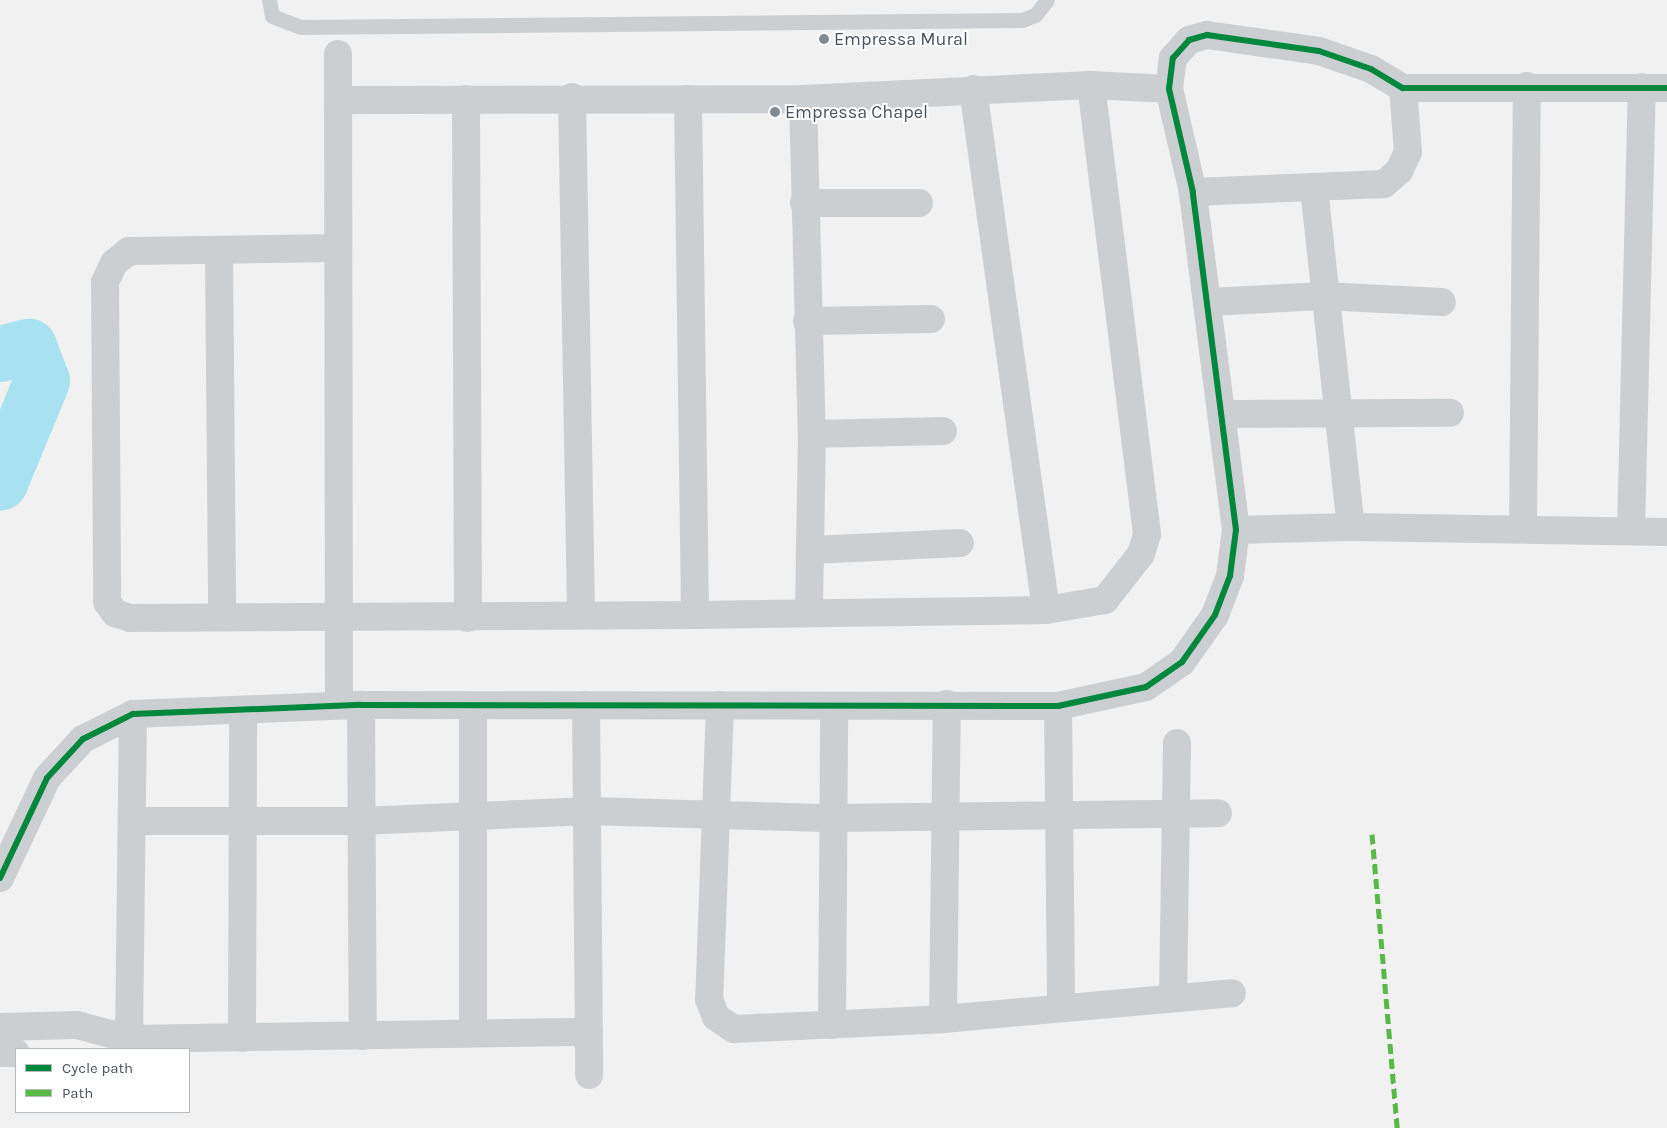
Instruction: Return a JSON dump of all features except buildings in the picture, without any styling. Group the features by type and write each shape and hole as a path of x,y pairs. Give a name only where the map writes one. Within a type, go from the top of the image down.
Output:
{"street":[{"path":"0,878 47,778 83,738 133,714 186,709 243,712 350,705 473,708 586,705 834,706 946,704 1058,706 1146,688 1182,662 1215,615 1230,576 1236,530 1224,414 1193,192 1169,89 1173,58 1189,40 1207,35 1319,52 1371,69 1403,88 1527,86 1654,88 1631,531"},
{"path":"338,54 341,100 337,248 336,614 350,705 360,820 363,1036"},
{"path":"341,100 803,99 973,89 1091,85 1169,89"},
{"path":"337,248 129,251 114,263 105,282 106,592 107,602 115,613 130,618 336,614 468,618 1046,610 1105,600 1140,554 1147,534 1091,85"},
{"path":"1523,529 1527,86"},
{"path":"1193,192 1384,184 1399,171 1408,152 1403,88"},
{"path":"973,89 1046,610"},
{"path":"572,98 581,615"},
{"path":"466,99 468,618"},
{"path":"688,99 694,615"},
{"path":"803,99 807,321 812,434 813,550 809,612"},
{"path":"1314,188 1335,412 1351,527"},
{"path":"804,204 919,203"},
{"path":"219,251 222,617"},
{"path":"1209,302 1324,296 1442,302"},
{"path":"807,321 931,319"},
{"path":"1224,414 1335,412 1450,413"},
{"path":"812,434 943,431"},
{"path":"1236,530 1351,527 1667,532"},
{"path":"813,550 960,543"},
{"path":"943,1019 947,814 946,704"},
{"path":"586,705 589,811 589,1075"},
{"path":"720,705 709,998 716,1016 734,1029 943,1019 1061,1006 1232,993"},
{"path":"832,1025 831,818 834,706"},
{"path":"1058,706 1061,1006"},
{"path":"472,1034 475,815 473,708"},
{"path":"242,1038 243,712"},
{"path":"114,1042 132,821 133,714"},
{"path":"1173,997 1177,886 1174,812 1177,742"},
{"path":"132,821 360,820 589,811 717,817 831,818 1059,812 1218,813"},
{"path":"0,1028 77,1025 114,1042 589,1032"},
{"path":"0,1053 15,1053"}],"lane":[{"path":"269,0 272,16 300,27 1022,20 1035,15 1047,0"}],"waterway":[{"path":"0,354 29,347 42,381 0,483"}],"marked path":[{"path":"1372,834 1397,1128"}],"cycle path":[{"path":"0,878 47,778 83,739 133,714 361,705 1058,706 1146,687 1182,662 1215,615 1230,576 1236,530 1193,192 1169,89 1173,58 1189,40 1207,35 1319,51 1371,69 1403,88 1667,88"}],"place":[{"name":"Empressa Mural","path":"824,39"},
{"name":"Empressa Chapel","path":"775,112"}]}
